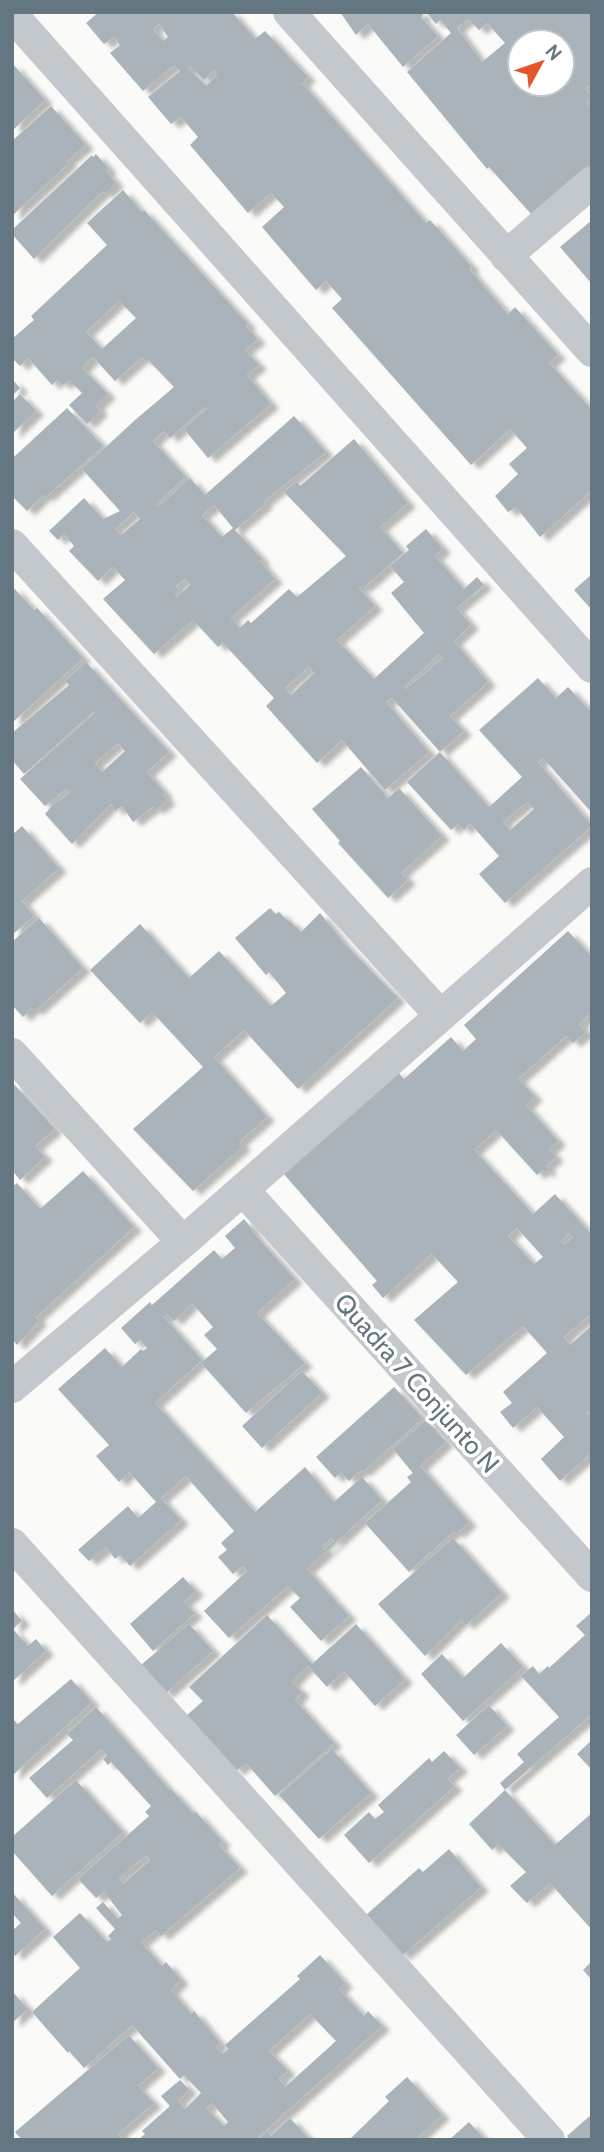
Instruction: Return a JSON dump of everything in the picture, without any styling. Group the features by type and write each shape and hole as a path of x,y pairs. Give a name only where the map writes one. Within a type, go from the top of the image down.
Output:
{"street":[{"path":"289,12 592,351"},
{"path":"12,15 592,667"},
{"path":"506,256 592,182"},
{"path":"12,545 441,1016"},
{"path":"12,1387 183,1242 441,1016 586,897"},
{"path":"12,1054 183,1242"},
{"name":"Quadra 7 Conjunto N","path":"243,1190 592,1576"},
{"path":"12,1544 549,2140"}],"building":[{"path":"99,12 232,12 255,39 265,31 308,77 302,83 426,223 430,220 472,267 469,269 508,314 515,307 558,355 549,363 592,410 592,490 540,537 516,507 508,512 495,496 518,474 509,464 527,448 510,429 471,465 332,308 342,299 326,281 316,290 262,227 284,207 271,193 248,213 190,145 198,137 181,117 171,124 148,97 180,71 174,65 143,91 110,53 120,45 114,37 104,44 86,23","holes":["159,24 168,37 163,41 153,29","190,66 204,80 214,70 217,75 206,86 188,68"]},
{"path":"340,12 425,12 421,17 438,36 403,67 368,24 356,35"},
{"path":"430,12 592,12 592,83 585,89 592,96 586,103 592,110 592,164 532,215 489,167 487,169 407,72 451,33 440,20 436,24 428,14","holes":["468,19 479,30 487,23 505,43 482,62 457,28"]},
{"path":"12,63 45,100 12,131"},
{"path":"51,106 86,145 12,216 12,141"},
{"path":"96,154 109,169 106,171 116,183 105,194 103,191 34,259 12,234 12,226 14,228"},
{"path":"123,190 248,324 246,327 258,339 245,350 259,365 247,375 271,404 208,458 184,429 207,409 205,407 170,438 164,431 153,441 186,477 156,504 158,507 190,478 205,495 294,416 326,452 263,502 265,504 235,530 262,559 260,561 275,579 231,618 240,628 248,620 251,623 289,589 297,597 346,556 284,492 297,481 300,486 354,439 408,503 380,527 403,553 363,588 359,588 375,606 337,640 374,679 424,633 391,593 404,582 390,566 409,550 406,546 426,529 443,549 435,556 464,589 477,577 484,585 457,608 471,625 454,641 488,682 450,716 464,731 440,752 392,698 386,702 429,752 385,790 342,740 317,763 266,706 274,698 223,643 218,647 193,620 154,654 103,599 125,580 113,567 98,581 69,551 74,546 64,534 58,540 49,531 84,498 103,519 120,511 82,469 174,387 142,357 115,381 93,357 82,368 108,394 96,406 100,411 87,424 69,405 82,393 69,380 63,385 57,380 52,385 28,358 20,366 12,358 12,339 34,320 31,316 107,245 87,223","holes":["119,301 136,318 102,349 86,332","214,505 233,528 222,537 202,515","134,512 140,519 121,535 115,529","185,579 190,585 177,597 175,594 179,590 176,586","439,654 443,658 406,689 404,687","309,667 314,673 291,695 285,688"]},
{"path":"592,220 592,284 560,247"},
{"path":"12,379 20,388 12,396"},
{"path":"20,394 36,411 12,434 12,402"},
{"path":"67,408 103,446 27,511 12,496 12,454 15,456"},
{"path":"592,574 592,610 574,590"},
{"path":"12,586 34,610 37,608 83,658 12,723"},
{"path":"86,662 169,752 147,772 168,800 133,822 122,806 115,811 111,804 72,844 45,814 55,802 69,793 66,789 45,806 20,779 95,713 94,711 24,774 12,760 12,733 69,685 65,681","holes":["118,743 125,751 102,772 95,763"]},
{"path":"538,678 556,698 568,687 592,713 592,813 543,758 538,762 592,826 505,903 479,874 499,856 470,823 464,830 458,824 451,830 407,782 440,752 489,807 522,777 479,730","holes":["527,802 534,809 510,830 503,822"]},
{"path":"361,767 388,798 399,788 442,836 401,873 408,880 388,898 338,843 340,841 312,809"},
{"path":"22,826 59,868 22,901 34,916 12,935 12,835"},
{"path":"270,908 276,914 279,912 301,932 320,913 343,942 398,998 298,1089 244,1030 214,1057 267,1117 239,1142 243,1146 193,1191 133,1129 203,1067 152,1012 140,1023 90,970 140,924 189,978 219,951 271,1006 286,993 269,972 266,975 235,938"},
{"path":"39,918 83,968 35,1011 32,1008 23,1017 12,1005 12,942"},
{"path":"568,931 592,957 592,1012 579,1024 586,1032 573,1043 566,1036 518,1079 535,1096 526,1105 558,1141 549,1150 556,1157 546,1166 549,1170 546,1173 543,1170 537,1175 496,1130 474,1150 533,1214 555,1194 592,1235 592,1313 564,1337 570,1345 592,1325 592,1407 586,1413 588,1415 592,1412 592,1452 560,1481 541,1459 564,1437 537,1407 513,1428 500,1412 512,1403 503,1392 547,1353 523,1326 466,1375 414,1320 458,1282 432,1254 383,1298 372,1285 377,1281 283,1173 397,1071 404,1079 451,1037 463,1051 476,1039 464,1025","holes":["517,1228 543,1257 534,1264 508,1236","569,1233 573,1237 564,1245 561,1241"]},
{"path":"12,1082 55,1129 35,1146 45,1157 20,1180 12,1170"},
{"path":"83,1171 134,1227 36,1317 39,1321 17,1345 12,1339 12,1187 17,1183 40,1209"},
{"path":"244,1219 295,1279 257,1313 305,1363 246,1413 201,1363 217,1349 204,1335 213,1327 192,1303 174,1321 167,1314 164,1317 202,1360 155,1403 255,1512 305,1467 334,1502 362,1477 382,1500 307,1569 349,1616 321,1641 290,1607 300,1598 288,1586 229,1638 204,1611 247,1571 243,1566 233,1574 218,1557 227,1550 221,1543 234,1531 186,1476 161,1498 181,1520 130,1566 120,1555 115,1559 106,1547 89,1561 78,1550 128,1506 138,1518 156,1502 129,1472 119,1482 96,1456 109,1445 58,1389 105,1348 122,1367 141,1349 143,1351 147,1348 140,1340 135,1344 121,1328 150,1302 152,1305 214,1250 222,1259 235,1248 225,1236","holes":["332,1538 334,1541 324,1550 322,1546"]},
{"path":"302,1371 322,1393 262,1448 242,1426"},
{"path":"394,1387 423,1418 363,1472 361,1470 349,1481 341,1472 335,1478 316,1457"},
{"path":"426,1420 446,1442 420,1466 469,1522 456,1534 454,1531 409,1572 365,1523 411,1482 407,1477 413,1473 393,1449"},
{"path":"453,1538 502,1593 466,1625 461,1620 425,1656 378,1604"},
{"path":"183,1577 196,1591 184,1602 195,1613 153,1651 130,1624"},
{"path":"12,1609 22,1621 13,1629 28,1646 36,1639 46,1651 12,1682"},
{"path":"592,1612 592,1714 505,1790 500,1783 524,1762 517,1754 559,1717 521,1676 533,1666 539,1674 548,1666 549,1668 585,1635 576,1626"},
{"path":"267,1615 312,1664 356,1624 405,1679 375,1706 344,1671 327,1687 308,1666 292,1682 302,1692 295,1700 334,1743 275,1796 246,1763 236,1771 186,1716 203,1701 189,1687"},
{"path":"189,1624 213,1651 165,1694 141,1665"},
{"path":"501,1643 523,1667 463,1721 421,1674 442,1654 463,1678"},
{"path":"71,1679 92,1702 12,1776 12,1718 18,1724"},
{"path":"489,1705 507,1726 474,1755 456,1735"},
{"path":"96,1707 170,1790 194,1814 196,1812 223,1842 219,1845 240,1868 161,1936 156,1930 141,1942 162,1966 166,1962 181,1980 171,1990 191,2014 194,2011 220,2043 216,2047 223,2054 228,2049 225,2045 300,1979 297,1976 320,1955 345,1983 339,1989 364,2016 368,2011 382,2026 255,2140 138,2140 145,2134 142,2131 170,2106 161,2096 180,2080 189,2089 178,2101 185,2109 201,2093 184,2075 180,2079 132,2025 84,2068 32,2012 80,1968 53,1937 80,1913 107,1942 111,1939 108,1936 115,1929 96,1908 103,1902 118,1919 122,1915 104,1892 96,1898 78,1879 149,1816 145,1812 151,1806 111,1762 108,1765 103,1759 107,1755 101,1749 47,1798 29,1778 73,1740 67,1734","holes":["146,1855 150,1860 123,1884 119,1878","310,2014 336,2041 285,2087 279,2079 288,2071 269,2051","212,2103 228,2122 224,2126 206,2108"]},
{"path":"592,1740 592,1770 577,1754"},
{"path":"332,1749 371,1793 319,1839 279,1795"},
{"path":"444,1751 460,1768 447,1779 455,1786 369,1863 344,1835 369,1812 375,1819 384,1812 378,1805 429,1758 432,1762"},
{"path":"76,1780 123,1832 52,1896 12,1851 12,1837"},
{"path":"505,1790 555,1845 592,1813 592,1930 550,1883 527,1903 510,1886 526,1872 498,1844 492,1850 469,1824"},
{"path":"449,1849 481,1887 402,1956 366,1915 419,1868 423,1872"},
{"path":"12,1892 45,1929 15,1956 12,1952 12,1931 21,1923 12,1913"},
{"path":"592,1961 592,1980 583,1970"},
{"path":"12,1991 28,2009 12,2023"},
{"path":"129,2035 158,2068 138,2086 154,2103 118,2134 123,2140 83,2140 80,2137 76,2140 22,2140 15,2132"},
{"path":"407,2077 442,2115 415,2140 349,2140 389,2101 385,2097"},
{"path":"592,2114 592,2140 570,2140 567,2136"},
{"path":"290,2118 310,2140 258,2140 267,2131 271,2136"},
{"path":"469,2122 485,2140 449,2140"}]}
